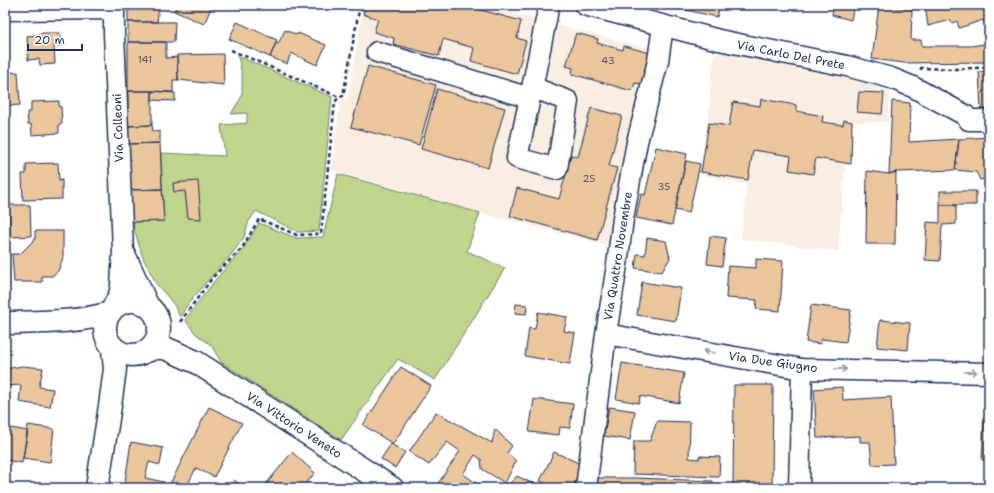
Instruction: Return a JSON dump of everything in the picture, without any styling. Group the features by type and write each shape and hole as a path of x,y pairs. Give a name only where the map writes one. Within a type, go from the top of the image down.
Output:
{"main road":[{"path":"97,488 115,369 112,347 106,337 104,329 106,320 110,312 116,306 123,303 130,301 144,304 154,318 158,334 156,340 152,346 137,356 132,363 110,406"},
{"path":"5,323 60,321 92,317 110,312"},
{"name":"Via Vittorio Veneto","path":"154,318 170,340 196,362 392,488"},
{"path":"60,321 95,333 118,352 128,356 144,352"},
{"name":"Via Vittorio Veneto","path":"144,352 155,348 164,348 196,362"}],"street":[{"path":"378,52 531,93 549,5"},
{"name":"Via Carlo Del Prete","path":"585,5 719,40 850,66 891,78 913,87 964,115 969,120 989,120"},
{"path":"5,10 114,7"},
{"name":"Via Colleoni","path":"110,312 119,294 121,286 123,251 114,7"},
{"name":"Via Quattro Novembre","path":"586,488 623,219 636,150 658,61 663,26"},
{"name":"Via Colleoni","path":"123,251 154,318"},
{"name":"Via Due Giugno","path":"606,334 802,369 989,373"},
{"path":"799,488 802,369"}],"path":[{"path":"180,322 213,277 242,248 259,218 297,235 322,234 335,102 343,96 360,5"},
{"path":"231,50 339,98"},
{"path":"913,87 919,82 921,68 958,69 989,67"}],"shaded area":[{"path":"364,5 481,5 652,49 611,246 480,213 332,170 340,102 349,95"},
{"path":"729,52 782,62 842,76 890,91 888,122 852,122 851,164 845,163 838,251 741,239 747,185 699,174 708,118 714,54"},
{"path":"5,226 10,305 5,305"}],"green space":[{"path":"238,56 332,97 319,231 298,232 256,211 249,221 244,237 240,243 188,304 180,317 174,305 157,285 143,258 132,222 164,221 161,153 225,156 221,125 247,123 247,113 231,114 242,96 242,75"},
{"path":"338,174 480,213 467,251 505,268 435,380 398,359 341,440 221,362 211,345 196,334 185,320 216,279 243,249 259,223 296,238 323,237"}],"building":[{"path":"128,5 159,6 157,22 128,22"},
{"path":"177,5 203,5 211,8 204,24 174,11"},
{"path":"366,5 463,5 521,21 517,38 526,41 517,74 471,61 474,48 443,39 439,56 393,44 394,38 374,32 378,19 363,14"},
{"path":"681,5 720,5 717,17 686,10 687,6"},
{"path":"834,5 854,5 851,20 832,15"},
{"path":"879,5 912,9 911,40 921,40 922,46 989,45 989,62 904,63 872,59"},
{"path":"925,5 989,5 989,30 987,30 983,20 959,28 957,21 952,23 951,20 928,26"},
{"path":"128,22 175,22 174,42 128,42"},
{"path":"237,22 277,40 270,57 229,39"},
{"path":"285,30 297,35 298,33 326,45 317,65 291,53 287,64 270,57 276,43 278,44"},
{"path":"40,33 60,33 61,46 54,46 55,64 40,65 39,59 28,60 27,36 37,35"},
{"path":"576,33 598,39 597,43 623,50 624,46 650,53 641,84 635,83 632,91 572,74 573,68 566,66"},
{"path":"128,42 166,42 166,58 177,57 178,80 173,80 173,92 128,91"},
{"path":"223,54 224,85 178,80 177,55"},
{"path":"368,66 436,85 419,145 351,127"},
{"path":"989,71 989,110 981,110 979,72"},
{"path":"18,72 20,105 5,106 5,73"},
{"path":"437,89 505,108 488,168 421,149"},
{"path":"128,91 152,91 152,125 128,126"},
{"path":"152,91 175,93 175,101 152,100"},
{"path":"859,92 884,93 882,114 857,112"},
{"path":"761,99 796,105 796,111 823,116 822,122 843,125 844,120 852,122 851,164 816,158 813,174 789,170 791,156 753,150 748,180 701,172 709,123 729,126 733,102 760,106"},
{"path":"59,101 59,107 61,107 62,124 59,124 59,133 32,135 31,124 28,124 27,112 31,112 31,102"},
{"path":"892,101 910,103 909,142 959,139 955,170 896,172 889,174"},
{"path":"591,108 622,116 609,166 617,168 597,240 510,216 517,188 559,199 571,155 578,157"},
{"path":"152,125 153,131 160,132 160,143 128,144 128,126"},
{"path":"989,137 989,178 980,180 976,172 955,170 959,139"},
{"path":"160,143 162,189 130,190 128,144"},
{"path":"656,147 687,154 672,225 636,218 641,194 645,195"},
{"path":"686,161 700,164 689,213 675,210"},
{"path":"58,163 59,181 62,180 62,199 23,200 22,174 26,174 26,164"},
{"path":"867,171 889,174 896,172 895,244 866,244"},
{"path":"198,181 201,219 188,218 185,191 174,192 173,183"},
{"path":"162,189 164,221 132,222 130,190"},
{"path":"940,191 976,191 976,205 940,205"},
{"path":"9,205 30,205 31,236 10,237"},
{"path":"940,205 956,205 956,224 942,225 940,261 925,260 927,222 940,223"},
{"path":"35,231 63,231 63,258 58,271 52,276 42,276 42,282 14,282 12,254 20,254 35,239"},
{"path":"710,236 726,238 722,266 707,264"},
{"path":"647,238 666,241 670,258 662,272 635,268 637,254 645,255"},
{"path":"756,259 783,261 780,311 756,309 757,300 726,298 728,266 756,268"},
{"path":"642,282 681,288 676,321 637,315"},
{"path":"516,304 527,305 526,314 515,313"},
{"path":"811,305 851,310 846,342 822,339 821,344 806,342"},
{"path":"538,312 567,317 564,331 575,333 570,364 525,356 529,328 535,329"},
{"path":"880,320 910,323 908,350 877,347"},
{"path":"622,363 684,373 679,403 640,396 639,403 616,399"},
{"path":"22,366 43,368 39,387 53,389 50,407 19,402 21,385 5,386 5,369"},
{"path":"401,367 431,386 393,444 363,425"},
{"path":"734,385 773,385 772,488 733,488"},
{"path":"842,387 843,400 891,397 894,464 872,465 870,442 860,442 860,436 817,438 814,389"},
{"path":"534,399 573,404 570,428 560,427 559,435 529,432"},
{"path":"209,407 242,423 214,477 196,468 186,488 168,488"},
{"path":"609,407 635,411 630,440 604,436"},
{"path":"436,412 492,443 495,429 512,446 507,453 516,461 505,483 482,469 481,459 475,455 463,474 479,485 477,488 435,488 460,451 447,442 429,465 409,452"},
{"path":"984,418 989,418 989,460 982,460"},
{"path":"657,421 690,422 689,458 699,459 699,456 720,457 719,477 633,474 634,441 650,441"},
{"path":"28,425 54,429 50,462 23,458"},
{"path":"5,427 28,431 22,463 5,460"},
{"path":"131,442 163,448 160,465 149,462 145,478 164,482 161,488 124,488"},
{"path":"391,444 405,452 395,468 381,459"},
{"path":"292,452 315,473 302,488 263,488"},
{"path":"554,452 583,465 572,488 543,488 545,483 540,481"},
{"path":"517,476 542,488 505,488"},
{"path":"592,478 713,481 713,488 592,488"},
{"path":"234,480 245,488 227,488"}]}
